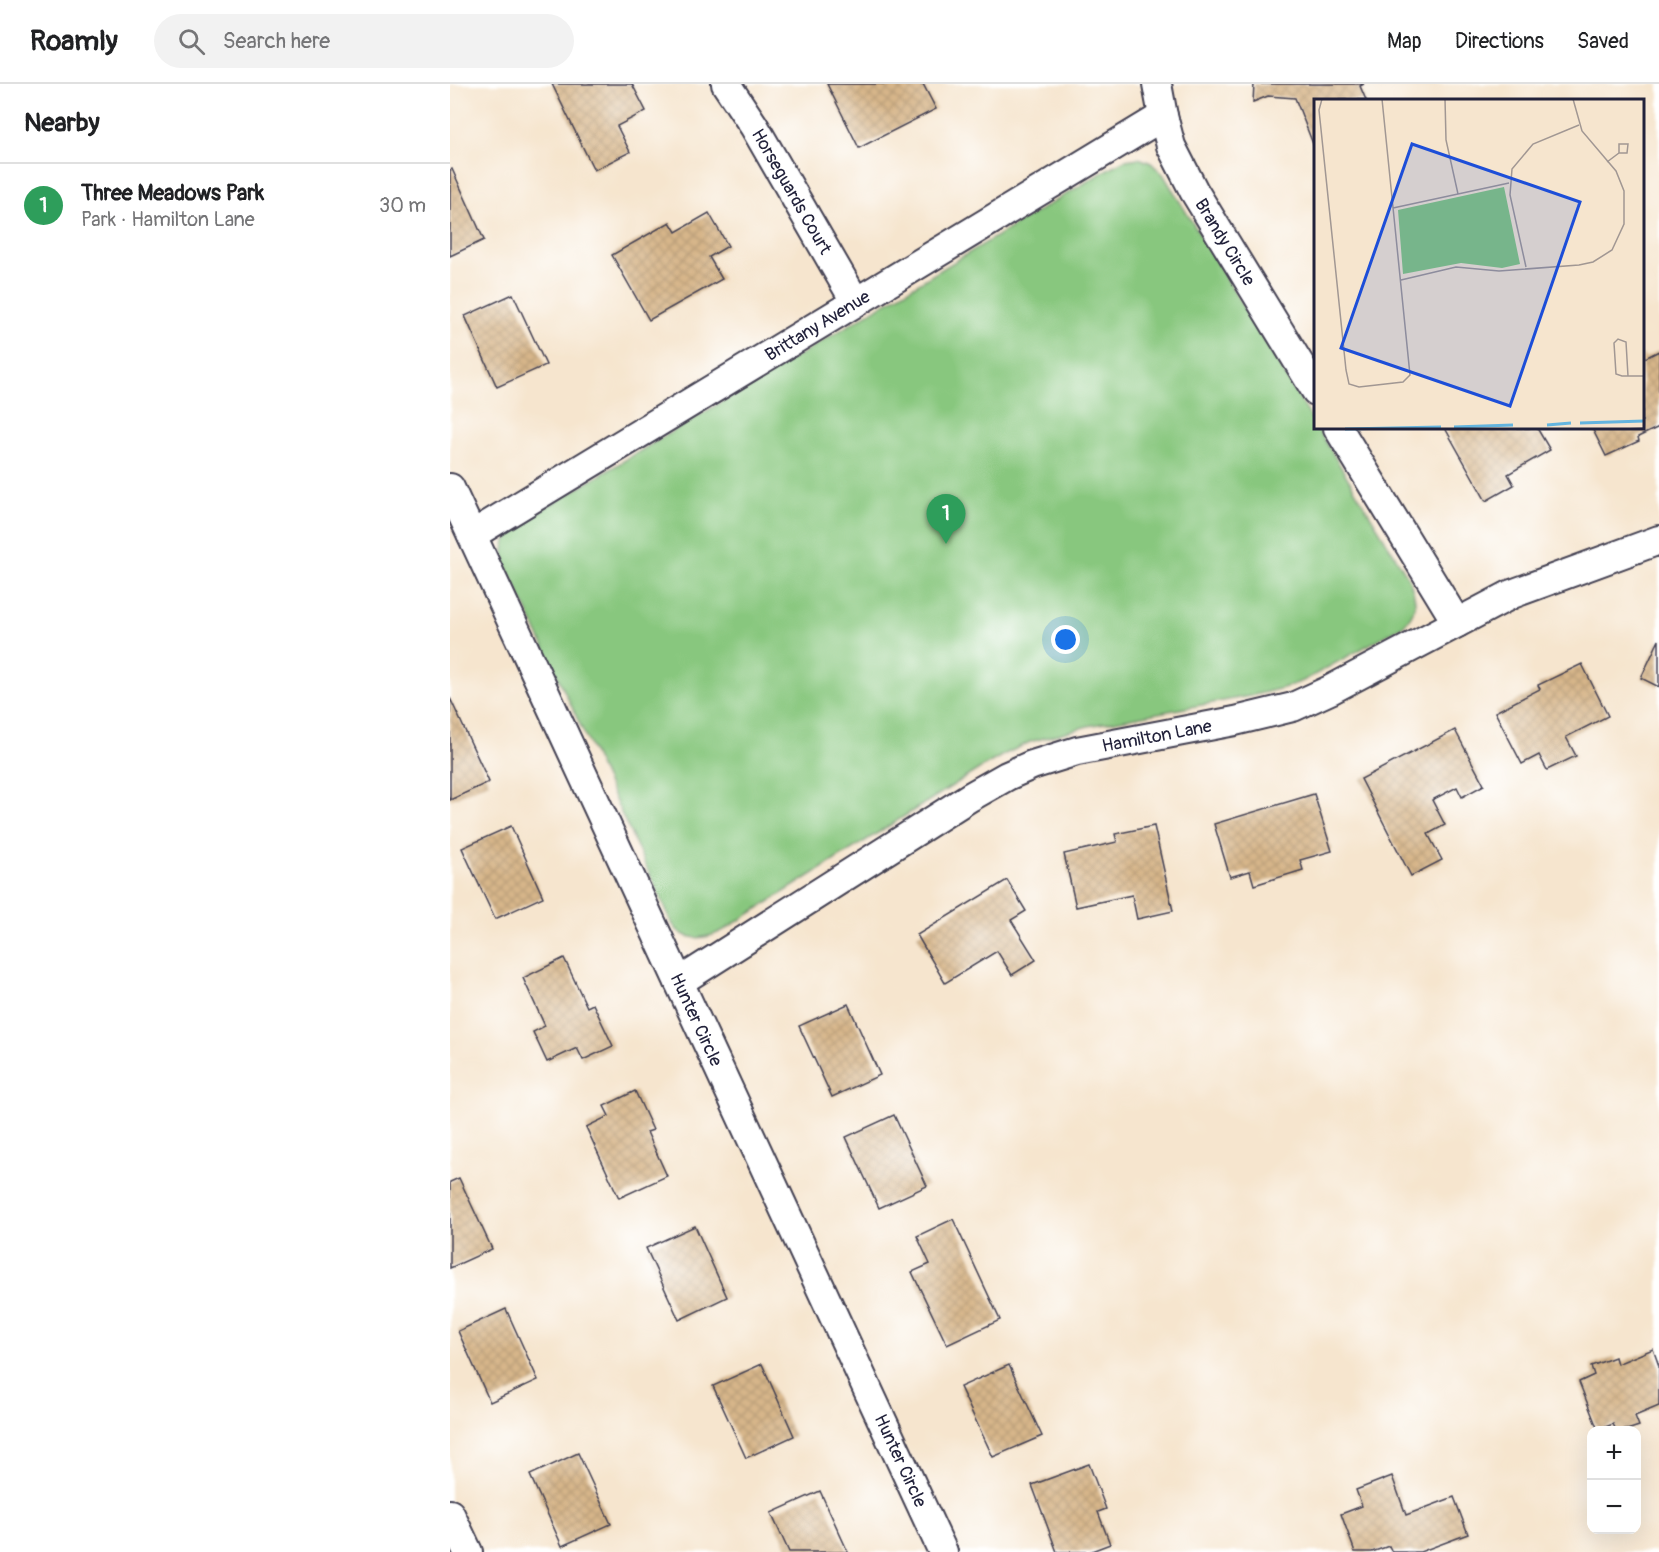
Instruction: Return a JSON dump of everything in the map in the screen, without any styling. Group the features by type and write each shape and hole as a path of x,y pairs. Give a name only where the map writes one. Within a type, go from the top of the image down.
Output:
{"street":[{"name":"Horseguards Court","path":"726,84 754,126 855,301"},
{"name":"Brandy Circle","path":"1157,84 1171,146 1194,191 1314,388"},
{"name":"Brittany Avenue","path":"472,535 1163,116"},
{"path":"1339,429 1456,623"},
{"name":"Hunter Circle","path":"450,488 943,1552"},
{"name":"Hamilton Lane","path":"679,982 960,803 1007,776 1032,765 1077,752 1235,721 1293,707 1330,690 1512,594 1659,540"},
{"path":"450,1514 468,1552"}],"green space":[{"path":"1139,158 1151,163 1163,174 1314,423 1314,429 1318,429 1409,579 1415,599 1412,614 1403,626 1303,681 1283,688 1088,726 1030,742 979,769 724,930 699,938 684,935 672,923 505,563 504,549 508,537 529,518 1125,160"}],"building":[{"path":"552,84 632,84 646,111 617,126 630,152 594,170"},
{"path":"827,84 923,84 936,109 859,148"},
{"path":"1254,84 1364,84 1360,86 1366,99 1314,99 1314,146 1295,98 1268,96 1253,102"},
{"path":"452,169 484,240 450,256 450,170"},
{"path":"709,213 728,246 709,257 722,279 649,320 612,255 670,222 676,232"},
{"path":"513,294 546,365 497,387 465,316"},
{"path":"1659,351 1659,427 1638,437 1639,441 1606,456 1592,429 1644,429 1645,358"},
{"path":"1446,429 1538,429 1550,450 1508,474 1514,485 1486,501"},
{"path":"1659,640 1659,687 1641,678"},
{"path":"1582,664 1608,716 1566,737 1576,756 1547,770 1539,755 1522,764 1495,712 1540,689 1538,685"},
{"path":"450,698 489,782 450,800"},
{"path":"1455,730 1484,785 1462,797 1457,787 1432,800 1445,825 1428,834 1442,860 1411,876 1361,779"},
{"path":"1314,794 1332,851 1300,860 1303,870 1254,885 1250,871 1230,877 1214,824"},
{"path":"511,826 543,897 495,919 462,848"},
{"path":"1154,826 1173,911 1137,919 1132,895 1076,907 1064,854 1117,842 1115,834"},
{"path":"1007,880 1026,911 1011,920 1036,960 1012,975 997,951 945,983 917,935"},
{"path":"564,958 587,1007 593,1004 613,1046 583,1060 577,1048 547,1062 533,1032 545,1026 523,978"},
{"path":"848,1004 880,1075 832,1097 799,1026"},
{"path":"635,1091 653,1130 647,1132 667,1176 619,1198 586,1127 609,1116 604,1106"},
{"path":"894,1115 927,1186 879,1208 846,1137"},
{"path":"459,1178 492,1249 450,1268 450,1182"},
{"path":"953,1219 1000,1320 947,1345 912,1272 930,1264 917,1236"},
{"path":"695,1226 727,1297 679,1320 646,1248"},
{"path":"506,1309 538,1380 490,1402 458,1331"},
{"path":"1653,1349 1659,1366 1659,1406 1635,1416 1639,1426 1614,1426 1613,1424 1596,1426 1579,1382 1594,1375 1591,1366 1615,1357 1617,1364"},
{"path":"762,1364 794,1436 746,1458 713,1386"},
{"path":"1009,1365 1042,1436 993,1457 960,1387"},
{"path":"578,1453 611,1524 562,1546 530,1475"},
{"path":"1089,1464 1106,1509 1098,1512 1110,1544 1089,1552 1057,1552 1032,1485"},
{"path":"1392,1476 1406,1515 1454,1497 1468,1534 1420,1552 1392,1552 1389,1546 1372,1552 1355,1552 1341,1514 1362,1506 1356,1490"},
{"path":"820,1491 848,1552 789,1552 771,1513"}],"place":[{"name":"Three Meadows Park","path":"946,544"}]}
